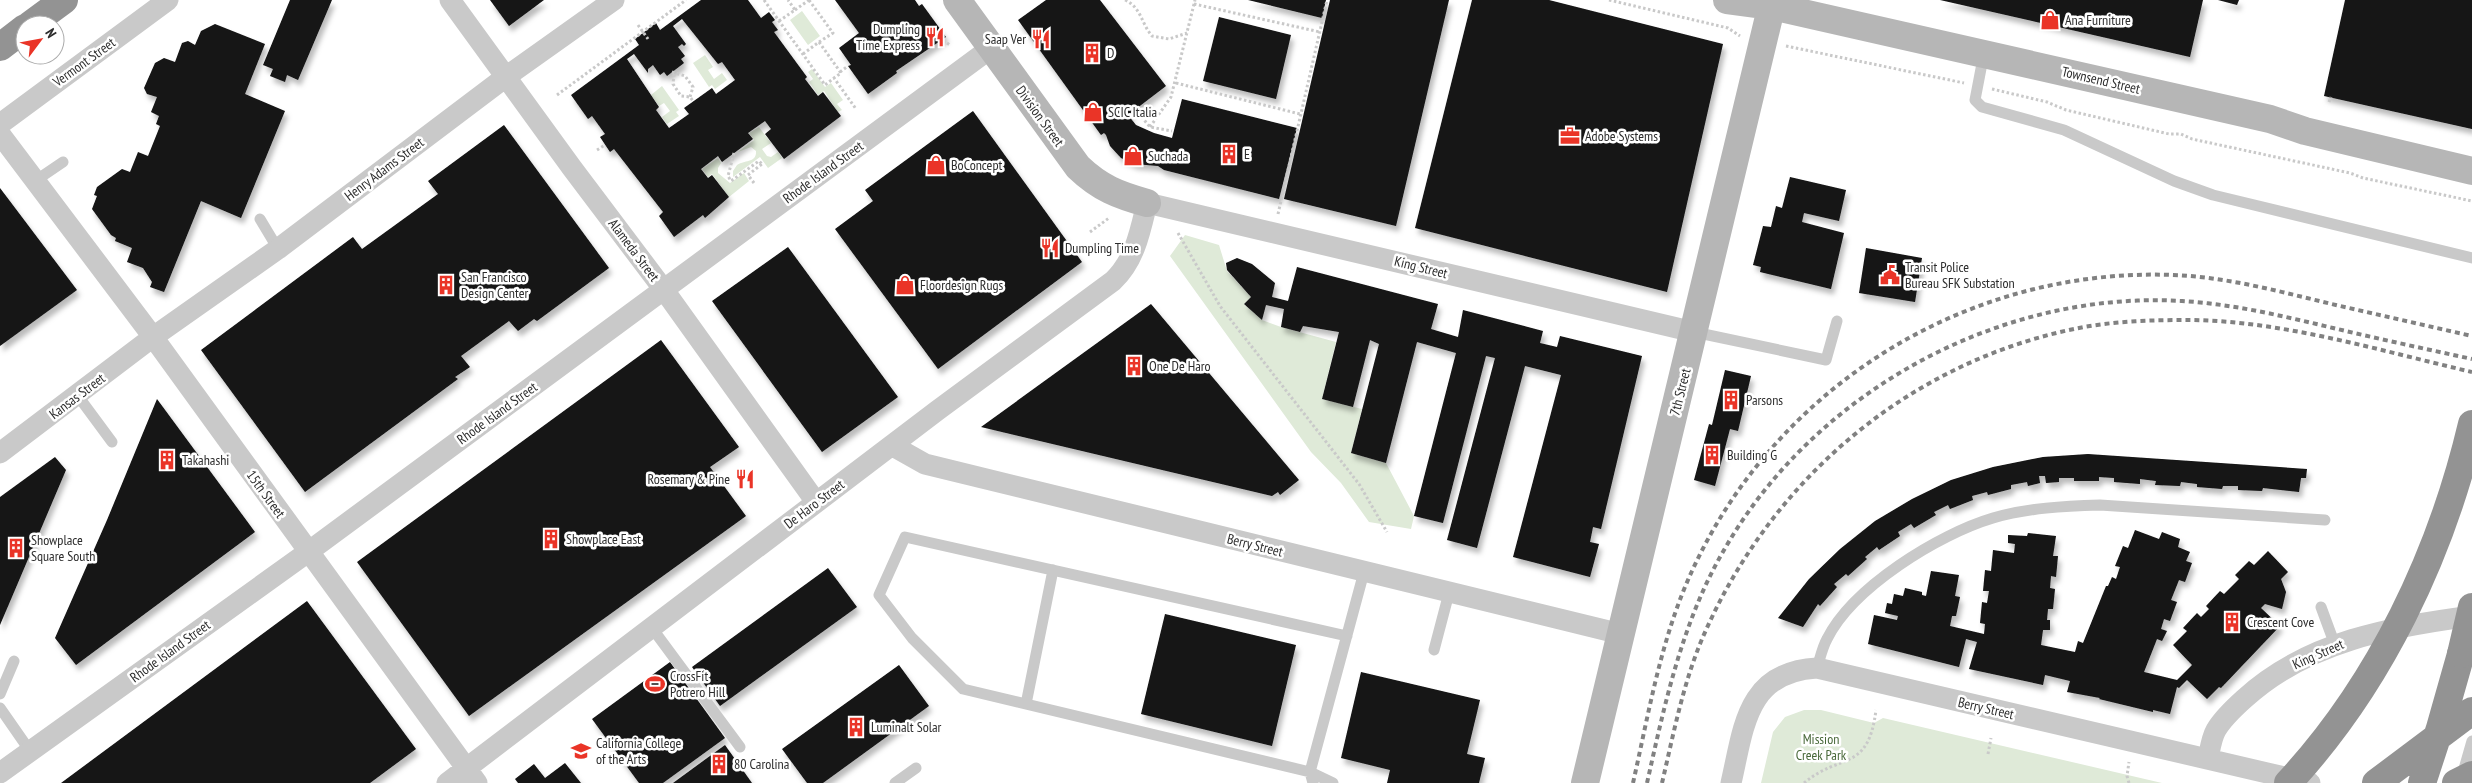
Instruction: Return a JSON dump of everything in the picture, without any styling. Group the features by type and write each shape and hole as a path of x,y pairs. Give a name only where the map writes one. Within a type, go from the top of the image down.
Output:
{"highway":[{"path":"44,15 64,0"},
{"path":"0,47 15,36"},
{"path":"2288,783 2332,730 2367,679 2399,623 2424,572 2445,516 2472,424"},
{"path":"2422,783 2440,728 2472,607"},
{"path":"2376,783 2472,712"},
{"path":"2456,783 2472,775"}],"street":[{"name":"Vermont Street","path":"0,124 168,0"},
{"name":"Alameda Street","path":"450,0 572,168 664,290 816,502"},
{"name":"Henry Adams Street","path":"153,337 278,250 506,76 614,0"},
{"name":"Division Street","path":"956,0 1078,167 1094,182 1110,191 1147,203"},
{"name":"Townsend Street","path":"1727,0 1772,3 2270,119 2304,131 2472,171"},
{"name":"7th Street","path":"1585,783 1772,3"},
{"name":"Rhode Island Street","path":"0,773 308,552 991,48"},
{"name":"15th Street","path":"0,134 153,337 472,776"},
{"name":"King Street","path":"1147,203 1694,332"},
{"name":"De Haro Street","path":"447,783 472,776 652,628 816,502 1118,276 1131,259 1147,203"},
{"name":"Kansas Street","path":"0,453 78,396 153,337"},
{"name":"Berry Street","path":"893,446 925,464 1621,634"},
{"name":"King Street","path":"2208,759 2213,738 2219,726 2252,692 2292,665 2335,645 2383,630 2472,616"},
{"name":"Berry Street","path":"1732,783 1745,722 1758,696 1775,678 1788,672 1817,668 2310,783"}],"lane":[{"path":"1984,53 1975,100 1982,107 2064,130 2174,181 2213,195 2472,258"},
{"path":"35,181 63,162"},
{"path":"260,219 278,250"},
{"path":"1694,332 1826,360 1837,321"},
{"path":"78,396 112,442"},
{"path":"1817,668 1827,639 1854,601 1922,550 1956,532 1994,518 2064,506 2100,505 2325,520"},
{"path":"1333,783 963,689 912,638 879,595 905,537 1347,636"},
{"path":"1026,704 1053,570"},
{"path":"1311,778 1364,572"},
{"path":"1434,650 1449,592"},
{"path":"2321,607 2335,645"},
{"path":"652,628 740,747"},
{"path":"0,694 14,661"},
{"path":"0,708 30,751"},
{"path":"2461,783 2472,742"},
{"path":"895,783 916,768"}],"path":[{"path":"558,95 686,0"},
{"path":"765,0 825,85 848,66"},
{"path":"788,0 795,10"},
{"path":"779,21 809,0 832,33 803,54"},
{"path":"1125,0 1134,4 1139,10 1146,29 1152,36 1169,39 1187,33"},
{"path":"1282,198 1327,0"},
{"path":"1609,0 1728,28"},
{"path":"1150,126 1171,97 1195,2 1320,32"},
{"path":"638,25 648,39"},
{"path":"819,42 840,72"},
{"path":"1794,46 2047,102 2066,110 2169,134 2181,134 2192,139 2338,172 2350,173 2363,178 2452,199 2472,201"},
{"path":"690,97 693,87 685,76 673,73 673,84 681,96 690,97 693,101"},
{"path":"834,78 856,109"},
{"path":"1176,83 1300,114"},
{"path":"2329,102 2331,97"},
{"path":"1136,109 1150,126 1172,131"},
{"path":"598,150 605,145"},
{"path":"734,153 728,176 731,181 759,161 762,164 748,175 754,183"},
{"path":"1090,232 1109,218"},
{"path":"1178,233 1220,306 1359,484 1387,532"},
{"path":"1804,783 1814,775 1855,758 1862,752 1874,723 1876,710"},
{"path":"1988,754 1991,738"}],"green space":[{"path":"802,11 820,36 808,45 790,20"},
{"path":"705,55 713,67 708,70 714,79 722,73 727,80 715,89 712,85 709,87 693,63"},
{"path":"812,69 825,87 831,83 843,100 837,104 842,110 838,112 824,91 818,95 809,82 813,79 808,72"},
{"path":"662,86 679,110 676,112 679,116 667,124 662,117 670,111 664,103 659,106 651,95"},
{"path":"759,127 771,143 762,149 767,156 771,157 778,152 782,158 768,168 760,157 733,177 733,171 737,165 750,161 756,155 756,151 751,147 738,152 754,140 749,133"},
{"path":"718,158 721,163 718,173 730,183 744,173 749,181 729,197 712,174 708,177 702,169"},
{"path":"1185,235 1219,245 1227,271 1251,297 1244,304 1262,320 1336,342 1322,399 1362,409 1351,453 1386,463 1414,516 1411,529 1369,522 1341,483 1311,452 1170,256"},
{"name":"Mission Creek Park","path":"1804,710 1821,710 1874,723 1883,718 2162,783 1761,783 1773,732 1785,717"}],"building":[{"path":"290,0 332,0 298,80 287,75 285,82 270,76 273,69 263,65"},
{"path":"490,0 544,0 509,26"},
{"path":"701,0 748,0 761,18 769,12 775,20 772,22 778,30 774,32 807,77 805,79 818,96 823,92 841,116 784,159 765,134 771,129 765,121 748,133 753,139 722,162 718,156 701,169 708,178 712,175 729,197 705,218 703,215 674,237 659,216 663,212 614,149 610,152 600,137 605,134 592,116 588,119 571,95 639,45 635,39 656,23 660,30","holes":["682,19 718,64 722,62 735,80 716,94 712,88 684,108 689,114 669,128 656,110 659,107 627,59 634,54 648,73 648,69 653,65 660,75 664,72 667,76 684,63 681,59 685,56 678,47 686,44 673,26"]},
{"path":"835,0 915,0 919,6 922,4 946,37 896,71 897,73 868,94 848,66 851,65 839,48 859,33"},
{"path":"1046,0 1100,0 1166,86 1128,115 1136,125 1172,138 1182,99 1297,128 1279,199 1164,170 1158,166 1135,164 1121,158 1110,146 1106,135 1104,133 1101,135 1018,20"},
{"path":"1248,0 1326,0 1322,18"},
{"path":"1330,0 1449,0 1396,226 1284,199"},
{"name":"Adobe Systems","path":"1472,0 1549,0 1723,44 1667,292 1415,228"},
{"path":"1940,0 2203,0 2190,57"},
{"path":"2218,0 2239,0 2237,5"},
{"path":"2345,0 2472,0 2472,129 2324,96"},
{"path":"1219,17 1291,35 1276,99 1203,81"},
{"path":"215,24 265,44 245,94 285,111 241,218 201,201 164,292 150,287 152,282 143,268 127,262 132,248 115,241 116,238 111,235 92,209 97,196 94,195 97,187 122,169 130,172 138,152 148,156 160,126 156,124 159,116 151,112 157,97 147,94 144,88 155,63 164,58 175,62 182,43 188,41 195,45 201,31"},
{"path":"973,111 1082,262 938,369 835,229 873,201 865,190"},
{"path":"504,125 609,268 537,321 534,319 518,331 509,321 461,356 470,367 455,377 458,379 305,492 201,350 353,237 362,249 438,194 428,181"},
{"path":"1790,177 1846,190 1839,221 1804,213 1802,222 1844,233 1831,289 1760,272 1761,267 1753,265 1763,226 1771,227 1776,206 1782,208"},
{"path":"0,188 77,290 0,346"},
{"path":"788,247 898,397 822,452 712,301"},
{"name":"Transit Police Bureau SFK Substation","path":"1866,248 1922,258 1915,302 1859,293"},
{"path":"1237,258 1252,264 1275,283 1272,297 1288,301 1297,267 1438,304 1431,329 1458,337 1463,310 1543,331 1540,343 1557,347 1560,336 1642,356 1601,529 1593,527 1590,542 1599,544 1590,577 1513,557 1561,375 1525,366 1477,548 1447,540 1495,358 1486,356 1443,523 1414,516 1456,353 1417,342 1386,463 1351,453 1379,344 1370,340 1353,407 1322,399 1339,332 1303,326 1300,332 1281,327 1284,309 1266,305 1262,320 1244,304 1251,297 1227,270 1226,263"},
{"name":"One De Haro","path":"1151,304 1299,480 1280,495 1278,492 1272,496 981,427"},
{"name":"Showplace East","path":"661,340 739,447 710,467 746,516 469,716 357,562"},
{"path":"1725,370 1751,376 1738,431 1730,429 1715,486 1694,480 1709,424 1712,425"},
{"name":"Takahashi","path":"157,399 255,532 76,665 55,638 107,520"},
{"path":"2088,454 2307,469 2306,478 2301,478 2299,492 2263,488 2262,491 2238,490 2238,486 2223,486 2222,489 2197,487 2197,484 2181,482 2180,486 2155,485 2156,481 2140,479 2140,484 2114,482 2114,478 2099,477 2099,481 2074,481 2074,478 2059,478 2059,482 2046,483 2045,476 2039,476 2040,483 2028,486 2027,482 2011,485 2011,489 1988,495 1987,492 1972,496 1973,500 1950,509 1948,505 1934,512 1936,515 1914,528 1911,524 1898,532 1900,536 1879,550 1877,547 1848,576 1846,574 1834,584 1837,587 1820,606 1818,604 1803,627 1778,618 1809,579 1840,549 1875,521 1912,499 1951,480 1993,467 2043,457"},
{"name":"Showplace Square South","path":"55,457 66,470 0,625 0,497"},
{"name":"Crescent Cove","path":"2135,530 2159,539 2162,532 2180,539 2178,547 2190,552 2186,561 2192,563 2185,582 2179,580 2171,600 2177,602 2170,621 2164,619 2161,629 2167,631 2162,641 2157,639 2144,672 2177,680 2192,665 2173,645 2187,631 2183,628 2197,613 2201,617 2209,609 2206,606 2220,591 2224,594 2239,579 2235,575 2249,561 2254,565 2268,551 2288,572 2281,579 2286,592 2282,609 2265,604 2261,608 2280,626 2221,688 2219,687 2207,699 2187,680 2179,688 2177,687 2170,714 2153,710 2153,712 2100,698 2067,692 2070,681 2045,675 2043,685 1969,669 1977,642 1966,639 1959,667 1868,644 1874,615 1897,620 1898,616 1885,613 1887,603 1892,604 1894,594 1903,596 1905,588 1922,592 1922,595 1926,596 1931,571 1959,575 1955,596 1960,597 1956,616 1952,616 1950,626 1984,634 1985,624 1980,623 1982,602 1987,603 1989,591 1983,591 1985,570 1991,571 1993,550 2014,553 2015,544 2008,543 2008,535 2027,536 2028,533 2056,536 2053,556 2058,556 2056,577 2051,576 2050,588 2055,589 2053,609 2048,609 2047,620 2050,620 2050,630 2043,630 2041,645 2075,652 2078,641 2083,643 2106,586 2108,586 2112,577 2116,579 2120,567 2115,566 2123,546 2128,548"},
{"path":"828,568 857,607 720,706 692,667"},
{"path":"307,601 416,749 370,783 61,783"},
{"path":"1165,614 1296,645 1272,746 1141,714"},
{"path":"670,662 725,738 663,783 639,783 592,719"},
{"name":"Luminalt Solar","path":"899,665 929,706 823,783 807,783 782,749"},
{"path":"1361,672 1480,700 1467,754 1485,758 1479,783 1387,783 1390,770 1341,758"},
{"name":"California College of the Arts","path":"725,745 752,783 673,783"},
{"path":"565,763 581,783 518,783 515,779 534,764 545,778"}],"railway":[{"path":"1633,783 1657,676 1672,622 1692,571 1729,505 1774,445 1828,393 1888,350 1954,316 2024,292 2097,278 2173,275 2194,276 2257,286 2472,336"},
{"path":"1647,783 1676,664 1709,577 1724,550 1762,493 1808,443 1860,399 1918,362 1981,333 2046,313 2114,302 2182,301 2258,311 2472,359"},
{"path":"1662,783 1680,705 1698,648 1735,575 1769,524 1809,477 1854,435 1903,399 1956,369 2014,345 2088,326 2146,321 2190,320 2225,322 2297,331 2472,372"}],"place":[{"name":"Ana Furniture","path":"2050,20"},
{"name":"Dumpling Time Express","path":"935,37"},
{"name":"Saap Ver","path":"1041,39"},
{"name":"D","path":"1092,53"},
{"name":"SCIC Italia","path":"1093,112"},
{"name":"Adobe Systems","path":"1570,136"},
{"name":"E","path":"1229,154"},
{"name":"Suchada","path":"1133,156"},
{"name":"BoConcept","path":"936,165"},
{"name":"Dumpling Time","path":"1050,248"},
{"name":"Transit Police Bureau SFK Substation","path":"1890,275"},
{"name":"San Francisco Design Center","path":"446,285"},
{"name":"Floordesign Rugs","path":"905,285"},
{"name":"One De Haro","path":"1134,366"},
{"name":"Parsons","path":"1731,400"},
{"name":"Building G","path":"1712,455"},
{"name":"Takahashi","path":"167,460"},
{"name":"Rosemary & Pine","path":"745,479"},
{"name":"Showplace East","path":"551,539"},
{"name":"Showplace Square South","path":"16,548"},
{"name":"Crescent Cove","path":"2232,622"},
{"name":"CrossFit Potrero Hill","path":"655,684"},
{"name":"Luminalt Solar","path":"856,727"},
{"name":"California College of the Arts","path":"581,751"},
{"name":"80 Carolina","path":"719,764"}]}
